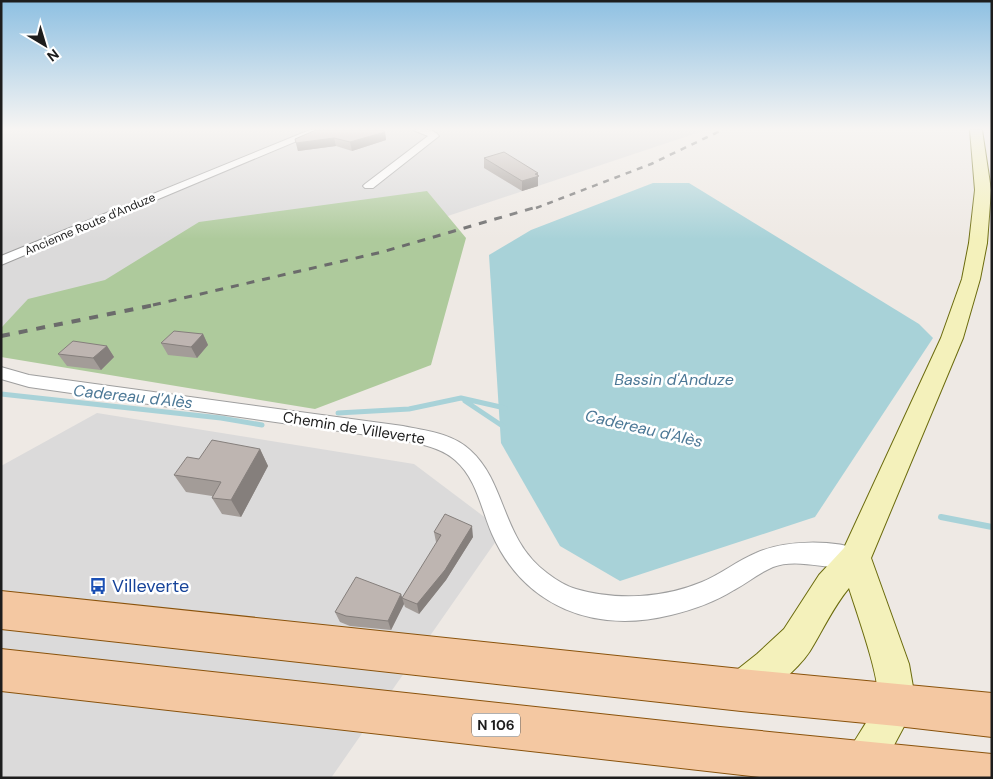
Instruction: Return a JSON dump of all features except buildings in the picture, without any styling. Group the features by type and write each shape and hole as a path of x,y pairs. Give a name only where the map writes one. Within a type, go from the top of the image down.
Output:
{"main road":[{"path":"741,690 770,667 796,641 830,586 855,558 952,338 971,279 978,243 983,190 980,166"},
{"path":"855,558 891,664 897,704 863,763"},
{"path":"1,610 741,690 897,704 992,715"},
{"name":"N 106","path":"1,670 992,777"}],"street":[{"name":"Ancienne Route d'Anduze","path":"1,261 230,166"},
{"path":"369,186 395,166"},
{"name":"Chemin de Villeverte","path":"1,373 29,381 403,433 449,446 471,465 482,480 508,544 531,576 551,591 575,601 595,606 621,609 671,604 708,592 774,557 809,553 855,558"}],"shaded area":[{"path":"1,166 597,166 334,254 86,310 1,326"},
{"path":"97,413 414,464 503,531 331,778 1,778 1,466"}],"green space":[{"path":"427,191 466,238 431,365 315,409 1,357 1,328 28,299 105,280 199,222"}],"water":[{"name":"Bassin d'Anduze","path":"653,183 689,183 919,324 933,338 815,517 620,581 560,546 501,443 489,255 531,230"}],"waterway":[{"name":"Cadereau d'Alès","path":"1,394 221,418 262,425"},
{"name":"Cadereau d'Alès","path":"338,413 409,409 461,398 505,408"},
{"name":"Cadereau d'Alès","path":"465,401 504,427"},
{"name":"Cadereau d'Alès","path":"941,517 992,527"}],"railway":[{"path":"536,208 645,166"},
{"path":"153,305 382,252 540,206"},
{"path":"1,336 159,304"}],"place":[{"name":"Villeverte","path":"98,586"}]}
